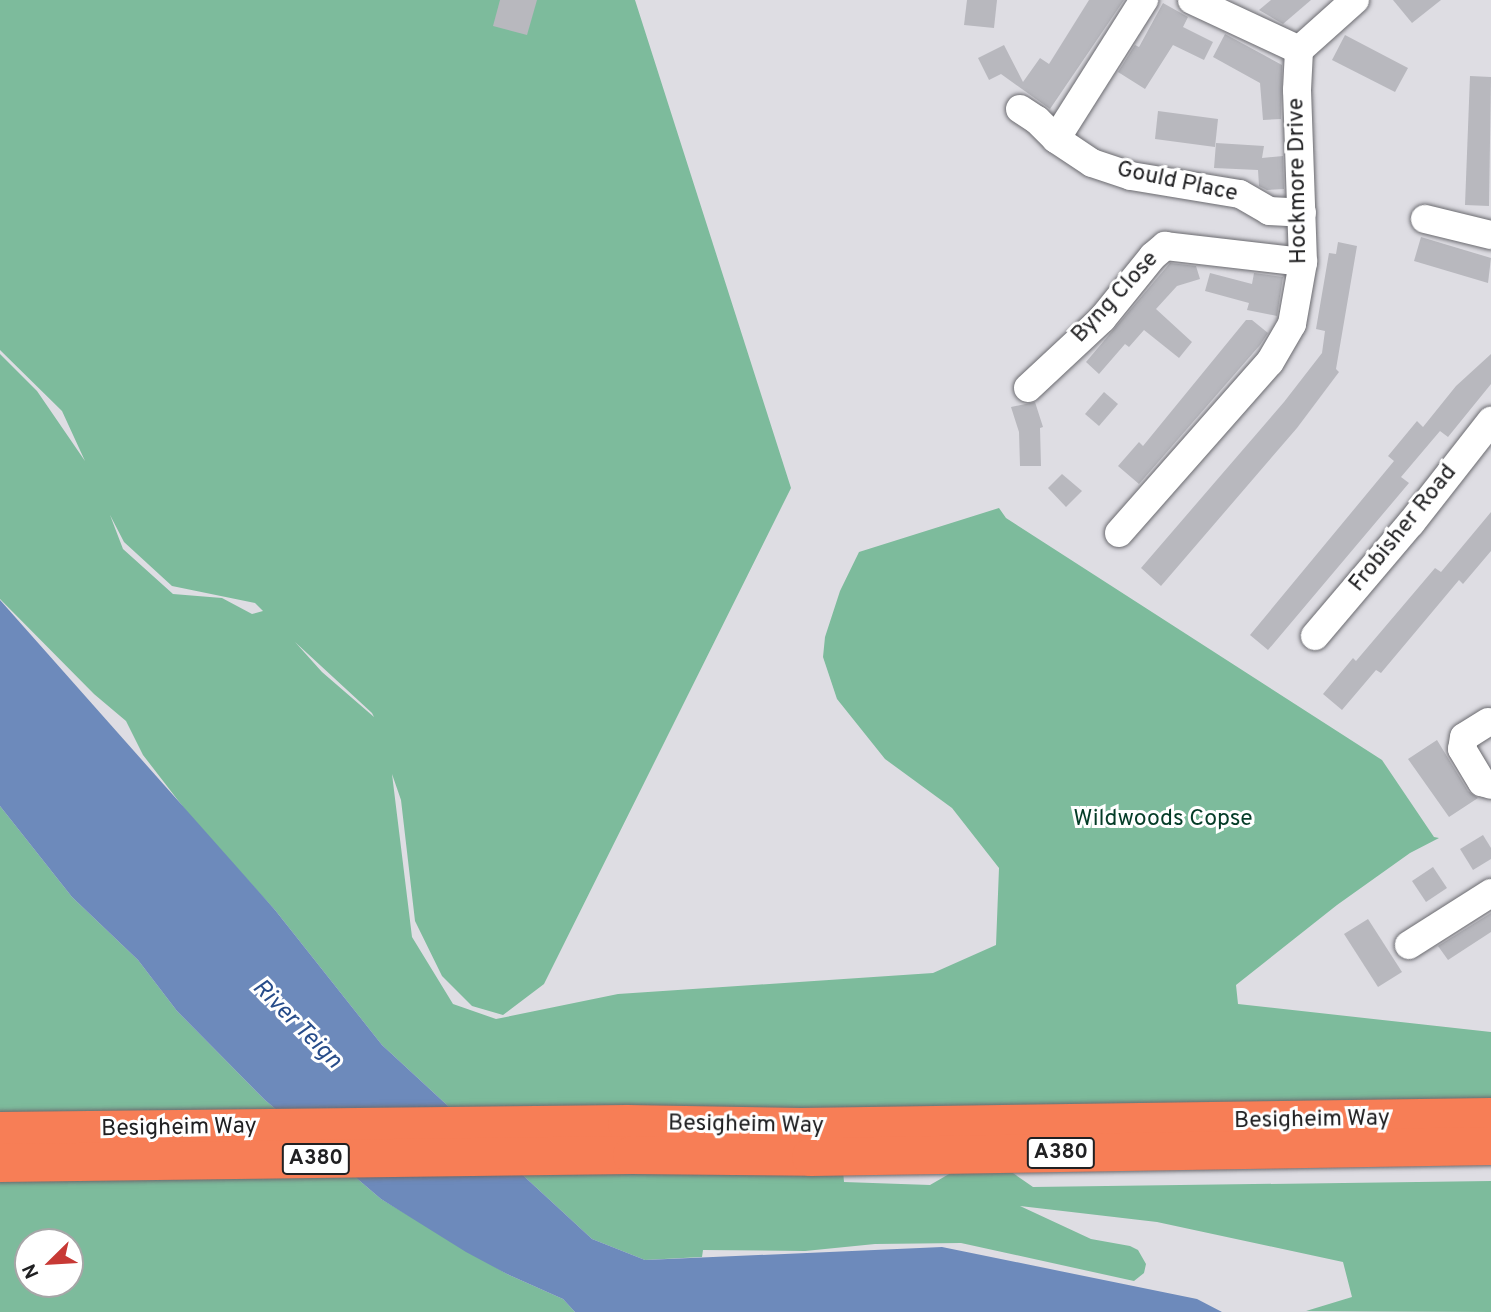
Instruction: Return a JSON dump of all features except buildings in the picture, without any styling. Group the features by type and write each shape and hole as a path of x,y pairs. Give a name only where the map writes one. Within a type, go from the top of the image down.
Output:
{"highway":[{"name":"Besigheim Way","path":"0,1163 629,1140 801,1127 1491,1117"},
{"name":"Besigheim Way","path":"0,1131 629,1140 811,1157 1491,1146"}],"street":[{"path":"1056,139 1144,0"},
{"path":"1192,0 1299,50 1355,0"},
{"name":"Hockmore Drive","path":"1119,533 1270,362 1292,324 1303,262 1297,90 1299,50"},
{"name":"Gould Place","path":"1020,109 1037,120 1056,139 1092,163 1131,176 1240,194 1269,211 1302,213"},
{"path":"1426,219 1491,235"},
{"name":"Byng Close","path":"1028,388 1102,318 1153,256 1165,246 1303,262"},
{"name":"Frobisher Road","path":"1315,636 1411,523 1491,421"},
{"path":"1488,722 1464,737 1462,749 1482,782 1491,785"},
{"path":"1409,944 1491,893"}],"green space":[{"name":"Wildwoods Copse","path":"0,0 635,0 791,488 544,984 503,1015 472,1006 442,976 415,921 401,800 392,774 412,937 453,1004 496,1019 618,994 933,973 996,945 999,868 952,808 885,759 837,699 823,657 825,637 840,591 859,552 999,508 1006,518 1382,760 1434,837 1439,838 1410,853 1337,905 1236,985 1238,1004 1491,1032 1491,1102 843,1171 844,1182 930,1185 956,1170 1007,1169 1033,1187 1491,1181 1491,1312 1306,1311 1352,1297 1343,1262 1157,1222 1020,1206 1091,1239 1138,1250 1146,1264 1144,1273 1134,1281 961,1243 875,1244 805,1251 703,1250 702,1257 645,1260 592,1239 382,1045 275,910 194,821 143,755 126,721 94,694 0,599 0,354 37,391 85,461 62,411 0,350","holes":["110,515 124,542 172,586 255,603 263,611 252,614 222,598 173,594 123,549","295,642 372,713 374,717 322,672"]},
{"path":"0,806 72,897 138,960 177,1011 265,1100 381,1199 507,1274 563,1299 575,1312 0,1312"}],"water":[{"name":"River Teign","path":"0,600 275,910 382,1045 592,1239 645,1260 942,1247 1197,1299 1222,1312 575,1312 563,1299 466,1252 381,1199 265,1100 177,1011 138,960 72,897 0,806"}]}
